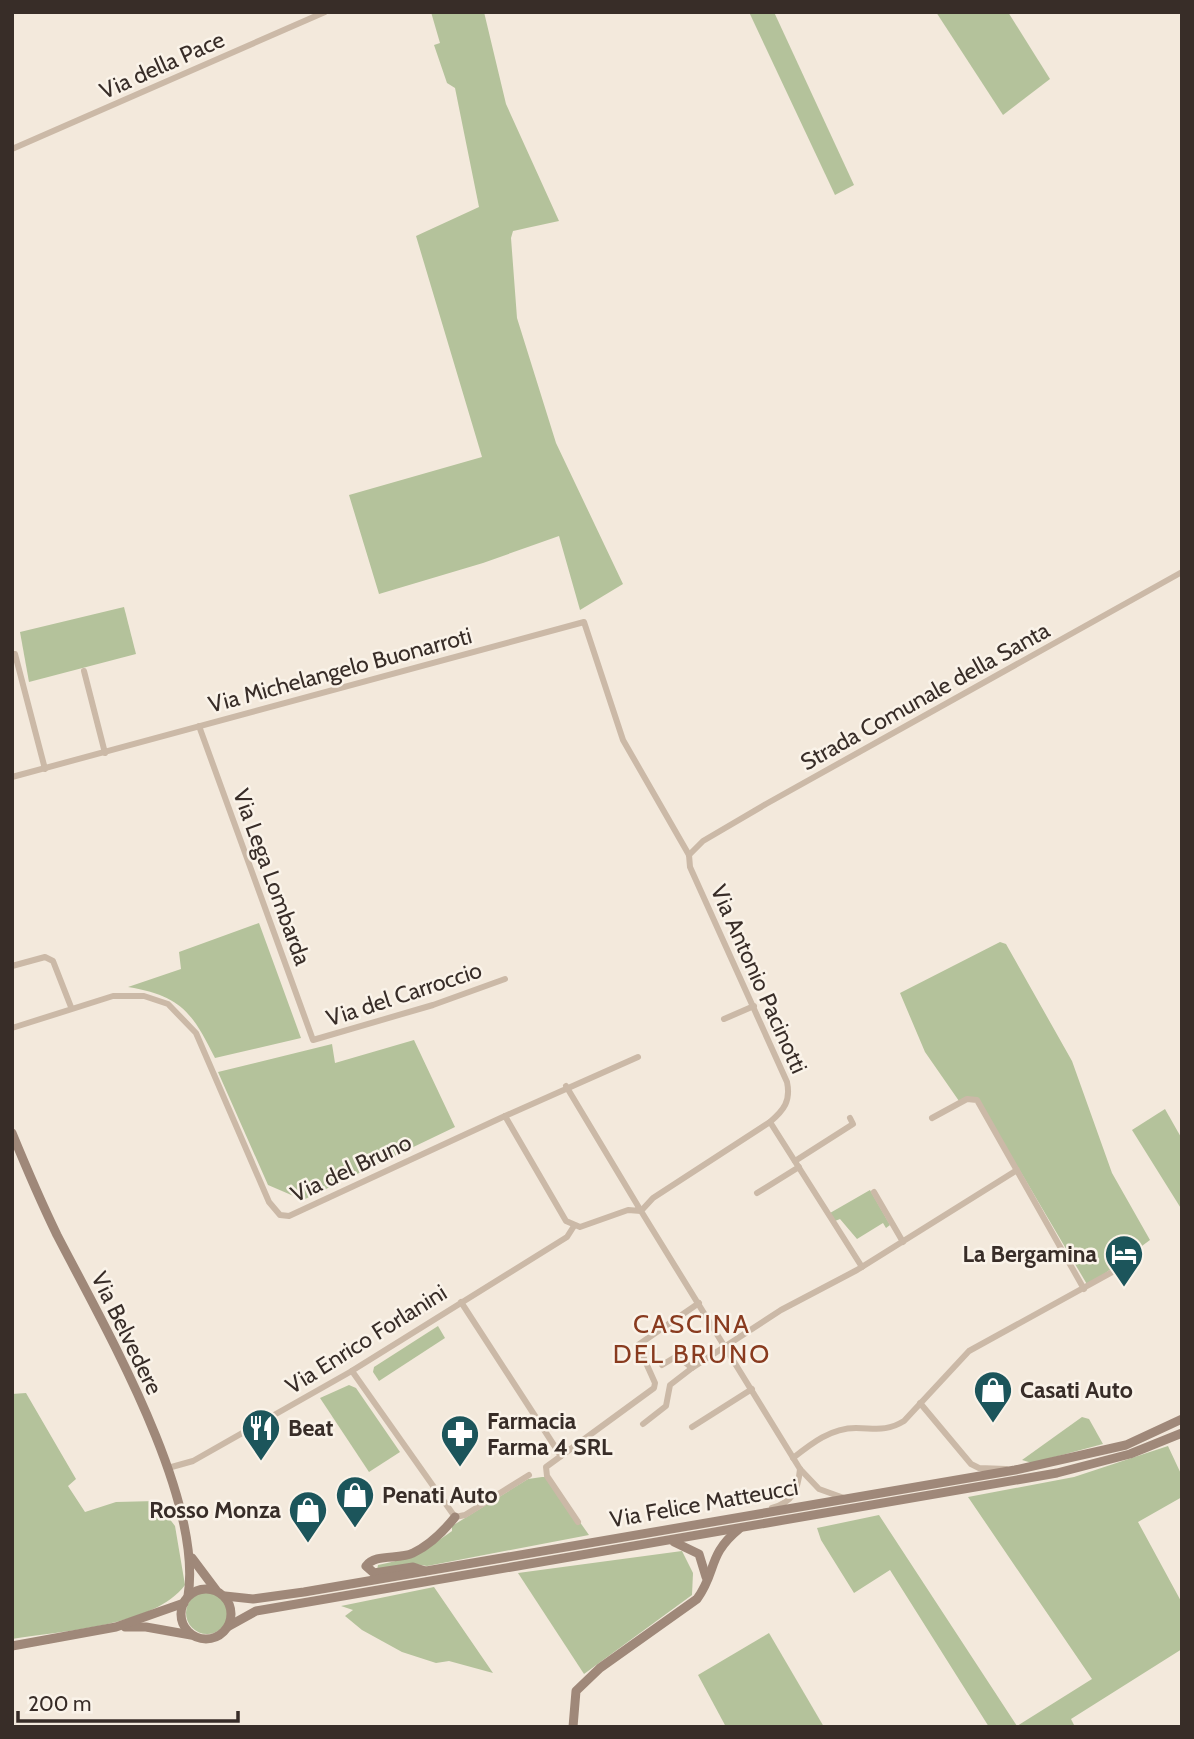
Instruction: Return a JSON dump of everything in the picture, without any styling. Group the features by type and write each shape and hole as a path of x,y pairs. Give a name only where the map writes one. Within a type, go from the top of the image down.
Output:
{"main road":[{"name":"Via Belvedere","path":"12,1133 41,1202 116,1353 168,1468 191,1556 186,1599"},
{"name":"Via Felice Matteucci","path":"225,1597 266,1597 1015,1471 1126,1445 1182,1419"},
{"name":"Via Felice Matteucci","path":"12,1646 116,1627 146,1627 208,1639 217,1637 229,1626 256,1611 1068,1470 1130,1454 1182,1433"},
{"path":"426,1571 413,1567 374,1573 366,1566 373,1560 414,1553 439,1536 455,1517"},
{"path":"573,1727 576,1691 600,1668 697,1599 706,1586 717,1552 740,1528"},
{"path":"669,1541 699,1554 704,1564 706,1586"},
{"name":"Via Belvedere","path":"191,1556 216,1590"},
{"name":"Via Felice Matteucci","path":"116,1627 186,1599 204,1588 216,1590"},
{"path":"216,1590 225,1597 232,1611 229,1626"},
{"path":"186,1599 182,1620 192,1635"}],"street":[{"name":"Via della Pace","path":"12,149 325,12"},
{"name":"Strada Comunale della Santa","path":"689,855 703,841 766,804 1182,572"},
{"name":"Via Antonio Pacinotti","path":"584,622 623,740 689,855 690,867 754,1006 789,1091 785,1107 770,1122 653,1198 641,1211"},
{"name":"Via Michelangelo Buonarroti","path":"12,777 584,622"},
{"path":"15,653 46,769"},
{"path":"84,671 105,753"},
{"name":"Via Lega Lombarda","path":"199,726 313,1040"},
{"path":"12,966 45,957 53,961 71,1007"},
{"name":"Via del Carroccio","path":"313,1040 433,1005 505,979"},
{"name":"Via del Bruno","path":"12,1028 71,1007 113,996 139,995 164,1002 182,1017 195,1034 269,1202 280,1215 289,1216 505,1116"},
{"path":"724,1019 754,1006"},
{"path":"638,1057 566,1086 505,1116 566,1221 580,1227 628,1210 641,1211"},
{"path":"566,1086 800,1469 819,1489 847,1499"},
{"path":"932,1118 967,1099 977,1100 1084,1289"},
{"path":"757,1193 853,1124 850,1118"},
{"path":"770,1122 862,1267"},
{"path":"643,1424 666,1406 670,1385 726,1344 781,1310 862,1267 1017,1170"},
{"path":"874,1192 903,1242"},
{"name":"Via Enrico Forlanini","path":"168,1468 193,1461 352,1371 567,1237 574,1226"},
{"path":"793,1458 827,1434 855,1428 881,1431 893,1428 969,1351 1125,1265"},
{"path":"461,1302 561,1456"},
{"path":"578,1522 545,1474 546,1467 654,1388 655,1383 638,1345 699,1303"},
{"path":"662,1365 677,1356 692,1368"},
{"path":"352,1371 455,1517 465,1515 529,1475"},
{"path":"692,1427 752,1389"},
{"path":"920,1403 971,1464 979,1468 1015,1471"},
{"path":"750,1515 785,1504 797,1490 800,1469"}],"green space":[{"path":"431,12 484,12 506,104 559,221 513,231 511,238 517,318 556,443 623,584 580,610 559,536 483,563 379,594 349,495 482,457 416,236 479,207 455,88 447,83 434,45 440,43"},
{"path":"749,12 774,12 854,185 835,195"},
{"path":"936,12 1008,12 1050,79 1003,115"},
{"path":"124,607 136,654 29,682 20,632"},
{"path":"259,923 301,1038 215,1058 199,1029 183,1009 161,995 128,987 181,969 179,952"},
{"path":"1000,942 1006,944 1072,1061 1112,1173 1150,1240 1088,1286 977,1098 959,1101 925,1052 900,993"},
{"path":"414,1040 455,1127 303,1200 268,1185 218,1072 332,1044 335,1063"},
{"path":"1165,1109 1182,1139 1182,1210 1132,1130"},
{"path":"870,1190 890,1225 886,1228 883,1223 857,1239 840,1219 835,1221 830,1213"},
{"path":"438,1326 445,1338 379,1381 373,1372 374,1367"},
{"path":"349,1385 356,1388 400,1452 369,1472 320,1398"},
{"path":"26,1393 76,1479 68,1486 85,1512 116,1502 156,1501 175,1526 185,1585 171,1599 130,1618 12,1639 12,1394"},
{"path":"1082,1417 1089,1419 1103,1444 1032,1463 1022,1460"},
{"path":"1168,1446 1182,1476 1182,1497 1138,1522 1182,1603 1182,1649 1071,1719 1075,1727 989,1727 890,1570 854,1593 821,1540 817,1528 879,1515 1017,1726 1092,1679 968,1497 1074,1477"},
{"path":"548,1477 589,1535 427,1566 415,1564 377,1570 378,1565 409,1557 425,1549 452,1531 452,1526 528,1479"},
{"path":"682,1551 693,1573 692,1595 584,1674 518,1573"},
{"path":"434,1587 493,1673 449,1661 436,1663 402,1652 362,1630 345,1616 353,1610 341,1606"},
{"path":"207,1592 222,1598 228,1613 222,1628 207,1634 192,1628 186,1613 192,1598"},
{"path":"769,1633 824,1727 726,1727 698,1675"}],"place":[{"name":"La Bergamina","path":"1124,1288"},
{"name":"Casati Auto","path":"993,1424"},
{"name":"Beat","path":"261,1462"},
{"name":"Farmacia Farma 4 SRL","path":"460,1468"},
{"name":"Penati Auto","path":"355,1529"},
{"name":"Rosso Monza","path":"308,1544"}],"district":[{"name":"CASCINA DEL BRUNO","path":"692,1339"}]}
